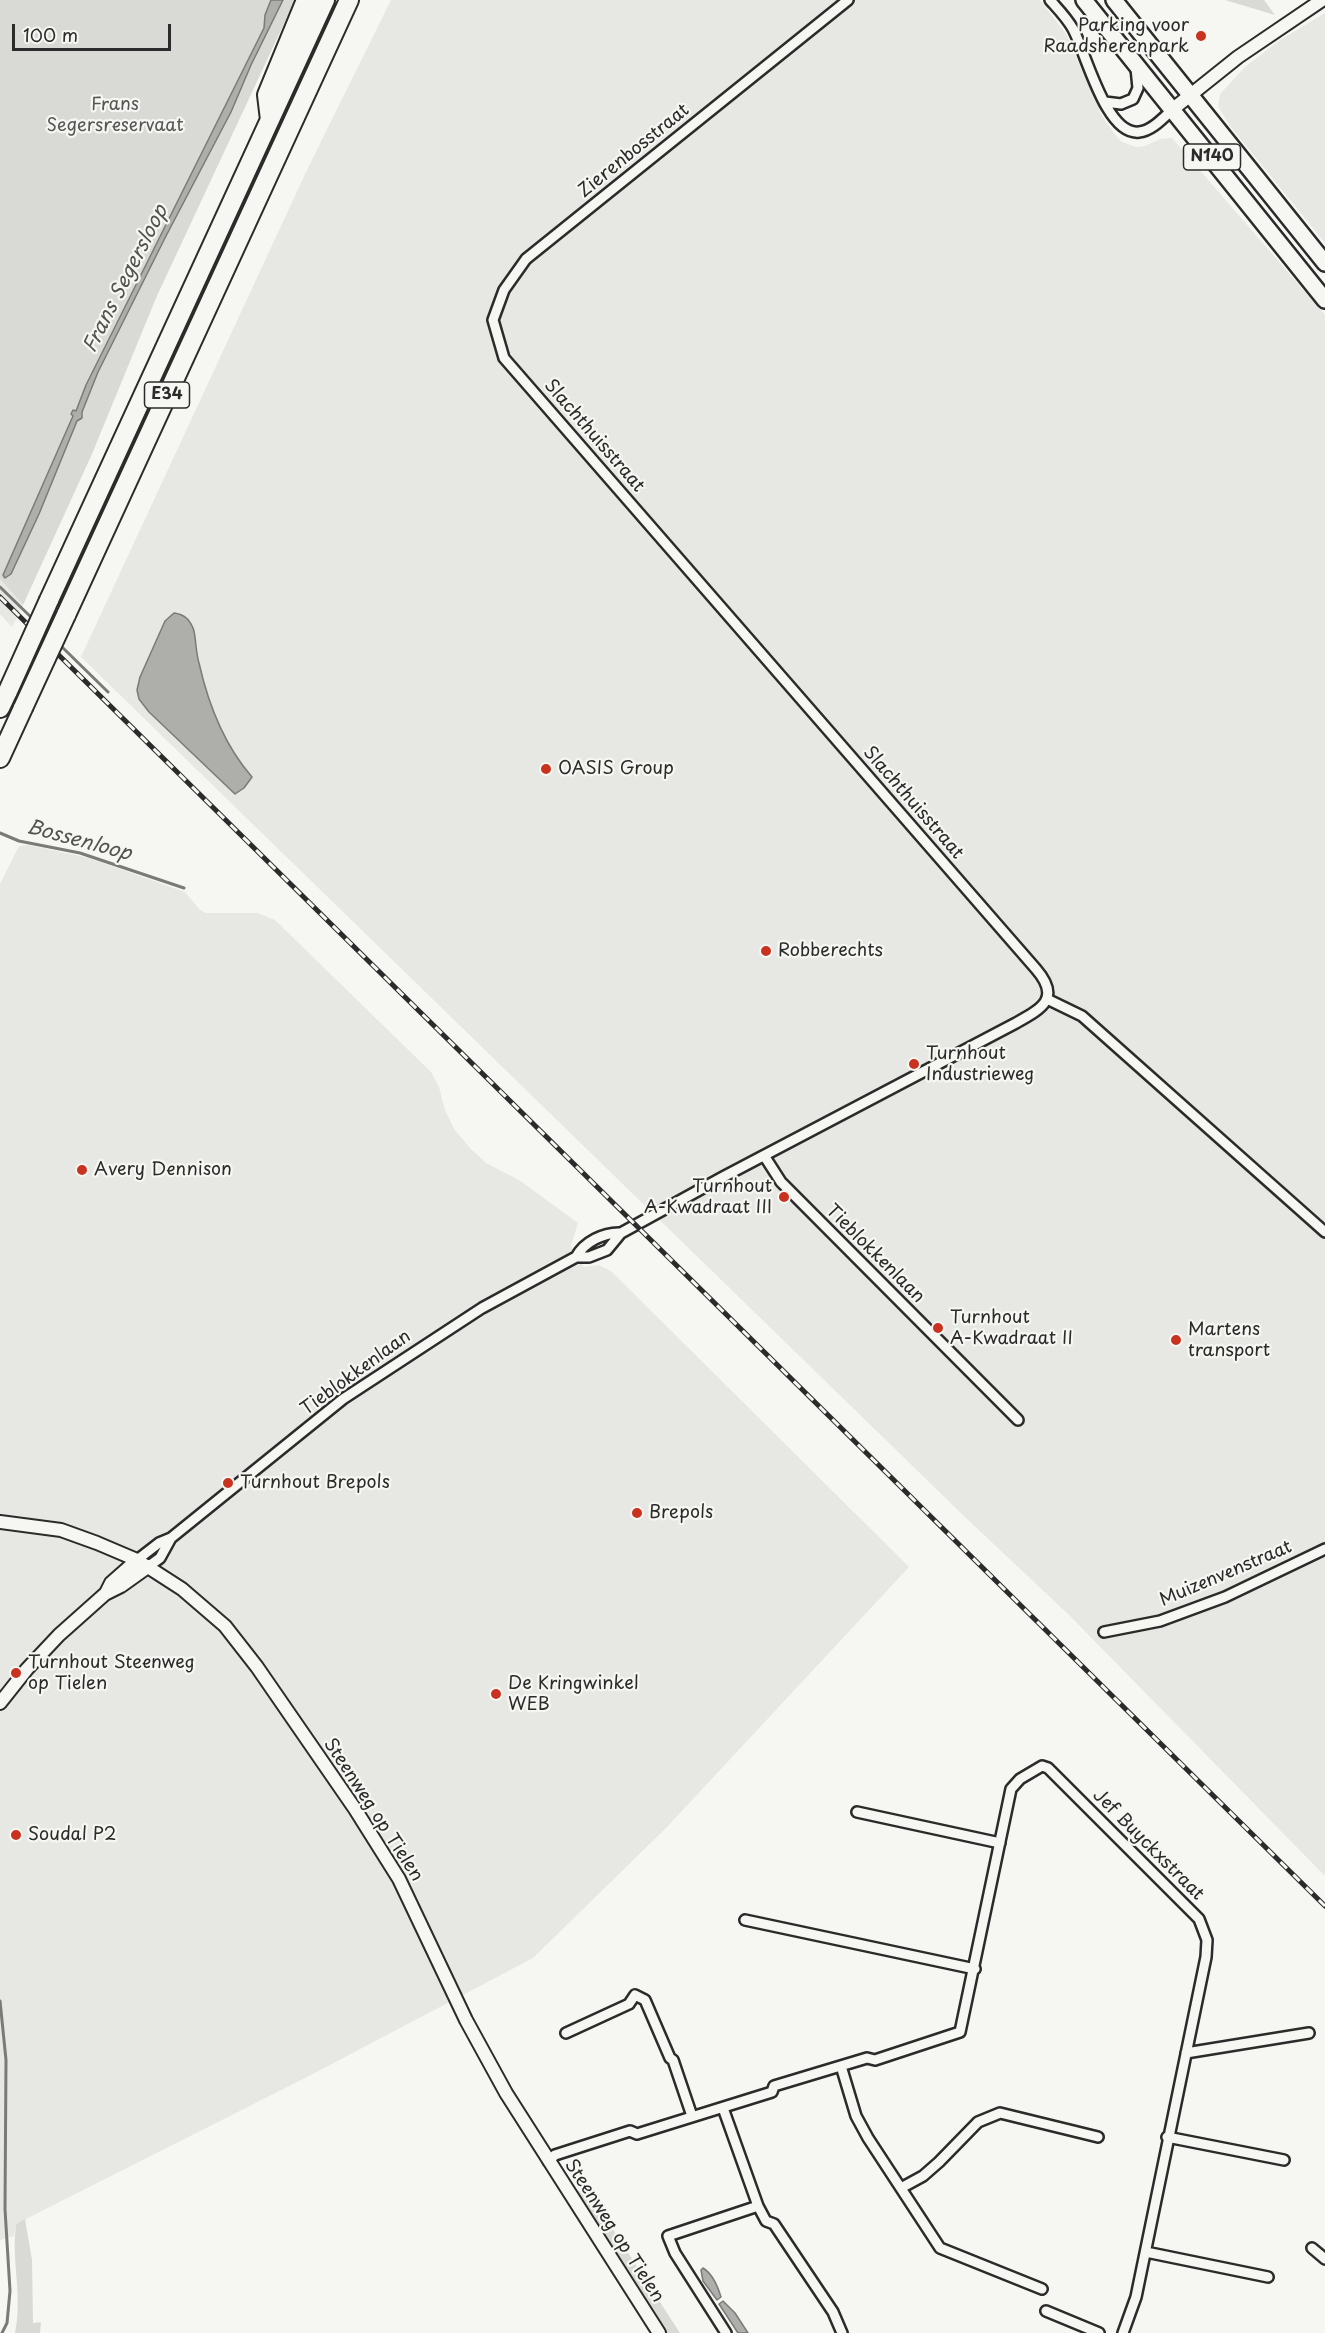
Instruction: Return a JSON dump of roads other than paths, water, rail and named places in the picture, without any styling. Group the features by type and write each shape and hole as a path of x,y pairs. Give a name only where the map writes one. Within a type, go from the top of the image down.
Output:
{"highway":[{"name":"E34","path":"270,122 267,95 306,0"},
{"name":"E34","path":"4,699 325,0"},
{"name":"E34","path":"0,758 349,0"}],"main road":[{"name":"N140","path":"1084,0 1325,300"},
{"name":"N140","path":"1113,0 1325,263"}],"street":[{"name":"Zierenbosstraat","path":"504,358 494,320 504,290 526,259 848,0"},
{"path":"1050,0 1073,29 1105,102 1119,125 1138,132 1154,125 1266,36 1322,0"},
{"path":"1105,102 1121,104 1133,99 1137,88 1136,64"},
{"name":"Slachthuisstraat","path":"504,358 1036,969 1045,980 1048,989 1047,999"},
{"path":"1047,999 1082,1016 1325,1232"},
{"name":"Tieblokkenlaan","path":"576,1257 589,1257 607,1250 621,1233 1038,1011 1047,999"},
{"name":"Tieblokkenlaan","path":"765,1157 781,1182 1018,1420"},
{"name":"Tieblokkenlaan","path":"137,1560 159,1543 171,1538 343,1399 473,1314 576,1257 584,1246 596,1238 621,1233"},
{"name":"Steenweg op Tielen","path":"0,1522 61,1530 137,1560 182,1589 225,1626 257,1667 355,1809 399,1879 466,2020 506,2093 659,2333"},
{"name":"Tieblokkenlaan","path":"148,1566 160,1558 171,1538"},
{"name":"Muizenvenstraat","path":"1104,1632 1160,1621 1225,1596 1325,1549"},
{"path":"105,1594 111,1583 137,1560"},
{"path":"0,1703 27,1669 59,1635 105,1594 121,1586 148,1566"},
{"name":"Jef Buyckxstraat","path":"548,2161 555,2156 630,2131 637,2134 772,2092 774,2086 867,2058 875,2060 960,2032 1013,1784 1042,1766 1048,1768 1199,1919 1207,1940 1206,1958 1167,2138 1146,2252 1136,2297 1123,2333"},
{"path":"857,1812 1000,1843"},
{"path":"745,1920 975,1969"},
{"path":"566,2033 629,2004 635,1995 645,2000 670,2058 673,2060 692,2116"},
{"path":"1186,2053 1309,2033"},
{"path":"841,2066 856,2116 940,2248 1042,2289"},
{"path":"723,2108 758,2206 766,2221 774,2223 833,2312 842,2333"},
{"path":"901,2188 923,2176 978,2122 1000,2113 1098,2137"},
{"path":"1167,2138 1284,2160"},
{"path":"726,2333 675,2253 668,2236 758,2206"},
{"path":"1312,2248 1325,2259"},
{"path":"1146,2252 1268,2277"},
{"path":"1046,2311 1099,2333"}],"waterway":[{"path":"0,587 34,620"},
{"path":"60,645 108,692"},
{"name":"Bossenloop","path":"0,833 19,841 80,853 184,888"},
{"path":"0,2001 6,2060 5,2209 10,2291 7,2323 2,2333"}],"railway":[{"path":"0,597 1325,1906"}],"place":[{"name":"Parking voor Raadsherenpark","path":"1201,36"},
{"name":"OASIS Group","path":"546,769"},
{"name":"Robberechts","path":"766,951"},
{"name":"Turnhout Industrieweg","path":"914,1064"},
{"name":"Avery Dennison","path":"82,1170"},
{"name":"Turnhout A-Kwadraat III","path":"784,1197"},
{"name":"Turnhout A-Kwadraat II","path":"938,1328"},
{"name":"Martens transport","path":"1176,1340"},
{"name":"Turnhout Brepols","path":"228,1483"},
{"name":"Brepols","path":"637,1513"},
{"name":"Turnhout Steenweg op Tielen","path":"16,1673"},
{"name":"De Kringwinkel WEB","path":"496,1694"},
{"name":"Soudal P2","path":"16,1835"}],"park label":[{"name":"Frans Segersreservaat","path":"115,115"}],"water label":[{"name":"Frans Segersloop","path":"126,279"}]}
